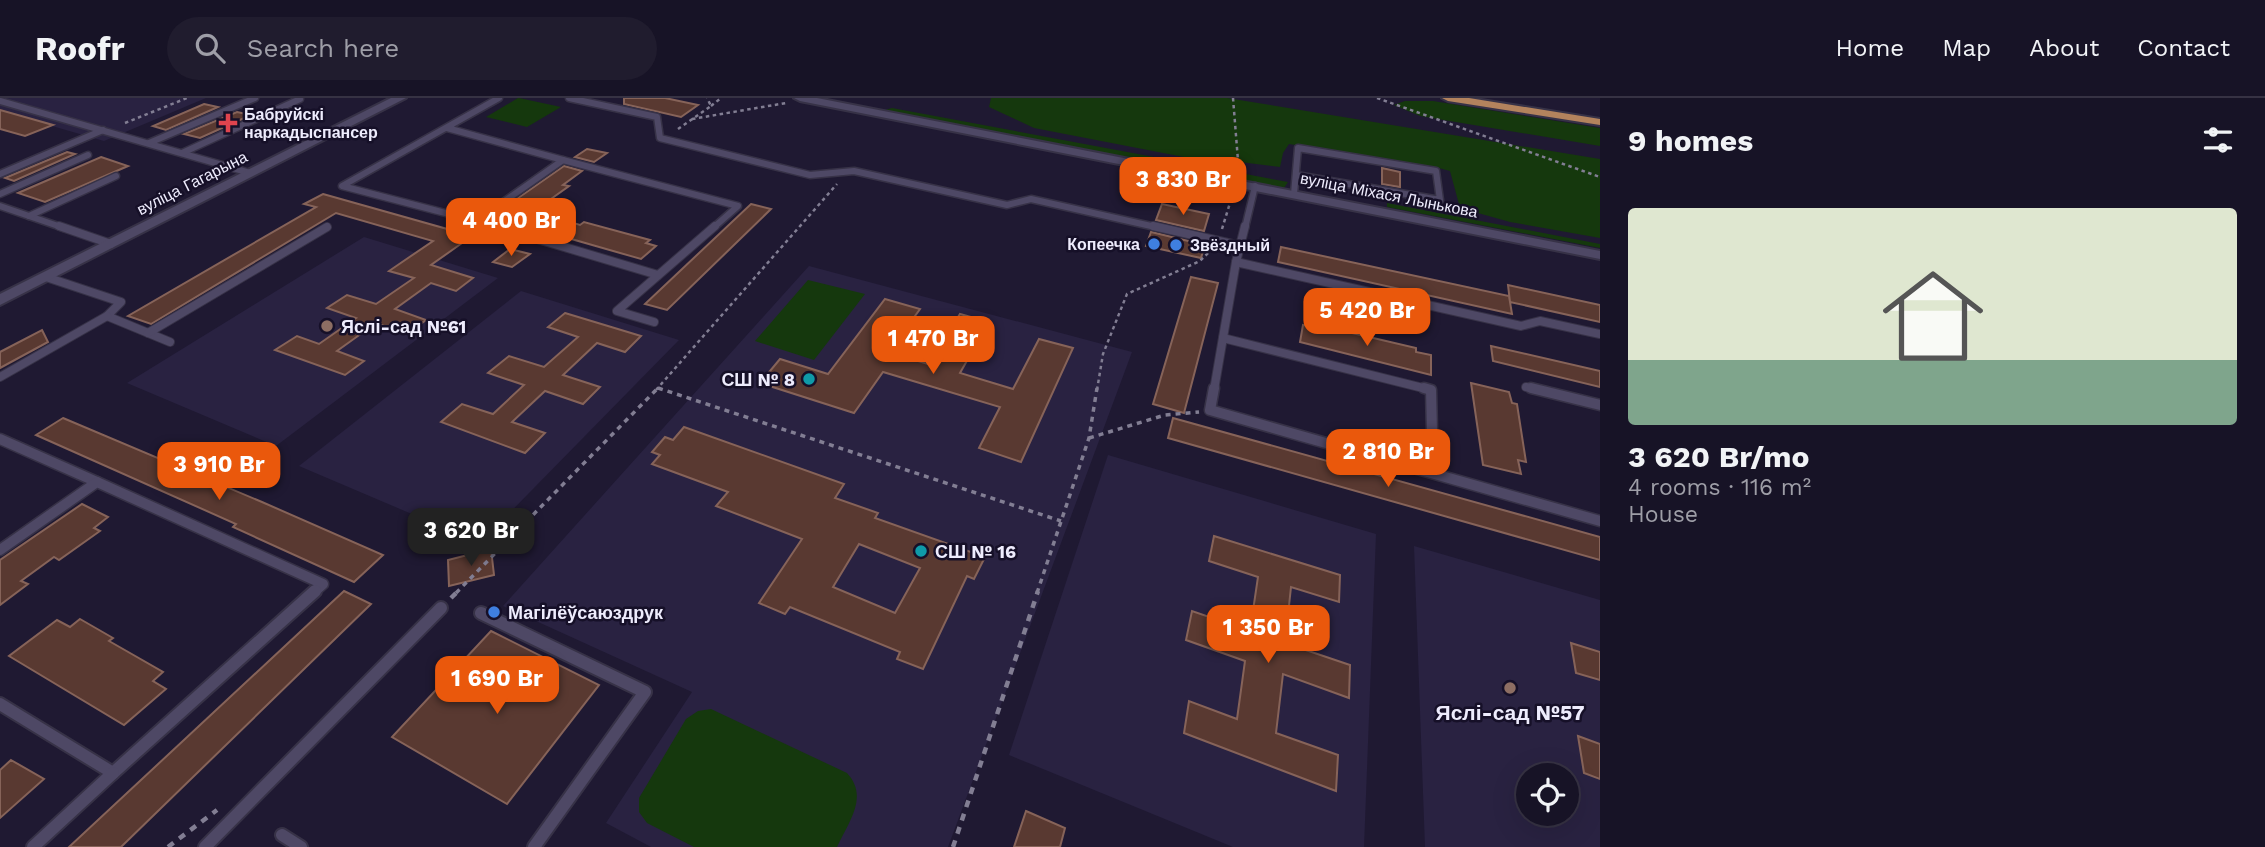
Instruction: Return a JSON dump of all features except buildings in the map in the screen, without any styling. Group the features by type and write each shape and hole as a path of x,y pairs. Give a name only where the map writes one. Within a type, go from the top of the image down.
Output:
{"main road":[{"path":"1448,98 1600,122"},
{"path":"1497,98 1600,114"}],"street":[{"name":"вуліца Гагарына","path":"0,300 400,98"},
{"name":"вуліца Міхася Лынькова","path":"803,99 1600,255"}],"lane":[{"path":"149,144 255,98"},
{"path":"181,153 300,99 298,98"},
{"path":"499,98 342,186 476,221 658,275"},
{"path":"569,98 657,117 660,138 810,175 848,172 1007,205 1031,200 1241,246"},
{"path":"0,101 250,173"},
{"path":"447,128 738,206 617,311 654,323"},
{"path":"0,174 103,130"},
{"path":"1294,194 1298,148 1436,171 1440,201 1296,175"},
{"path":"0,194 88,155"},
{"path":"476,221 563,160"},
{"path":"29,216 116,176"},
{"path":"1255,187 1237,262 1210,410 1600,521"},
{"path":"0,206 111,244"},
{"path":"148,333 327,227"},
{"path":"1237,262 1521,326 1540,321 1600,334"},
{"path":"0,377 107,316 121,302 46,277"},
{"path":"107,316 170,342"},
{"path":"1223,338 1432,390 1433,473"},
{"path":"1527,387 1600,405"},
{"path":"0,439 323,584 33,847"},
{"path":"0,550 97,482"},
{"path":"205,847 441,608"},
{"path":"481,613 645,692 534,847"},
{"path":"0,704 113,772"},
{"path":"282,835 301,847"}],"path":[{"path":"707,98 711,106"},
{"path":"665,139 721,98"},
{"path":"1377,98 1600,177"},
{"path":"692,119 803,99"},
{"path":"441,608 658,388 848,172"},
{"path":"953,847 1089,438 1104,354 1127,293 1200,261 1220,242"},
{"path":"658,388 1061,521"},
{"path":"1089,438 1165,415 1210,410"}],"shaded area":[{"path":"0,98 206,98 104,141 0,111"},
{"name":"Яслі-сад №61","path":"364,237 498,278 276,446 127,383"},
{"path":"809,266 1132,352 948,847 651,847 606,823 692,692 503,606"},
{"path":"521,291 679,340 480,543 299,466"},
{"path":"1108,455 1376,534 1364,847 1233,847 1009,755"},
{"name":"Яслі-сад №57","path":"1414,546 1600,600 1600,847 1425,847"}],"green space":[{"path":"518,98 561,107 527,127 486,117"},
{"path":"991,98 1227,98 1600,159 1600,238 1510,222 1460,208 1450,171 1431,166 1289,144 1283,153 1280,167 1240,162 1220,164 1034,128 989,107"},
{"path":"1405,101 1433,101 1600,128 1600,146 1420,116 1394,105"},
{"path":"892,108 1288,182 1284,188 1022,139 885,110"},
{"path":"1387,203 1600,244 1600,248 1387,207"},
{"path":"808,280 865,294 814,360 755,341"},
{"path":"711,709 847,773 853,782 857,800 837,847 694,847 647,823 639,812 639,798 686,719 698,711"}],"place":[{"name":"Бабруйскі наркадыспансер","path":"228,123"},
{"name":"Копеечка","path":"1154,244"},
{"name":"Звёздный","path":"1176,245"},
{"name":"Яслі-сад №61","path":"327,326"},
{"name":"СШ № 8","path":"809,379"},
{"name":"СШ № 16","path":"921,551"},
{"name":"Магілёўсаюздрук","path":"494,612"},
{"name":"Яслі-сад №57","path":"1510,688"}]}
